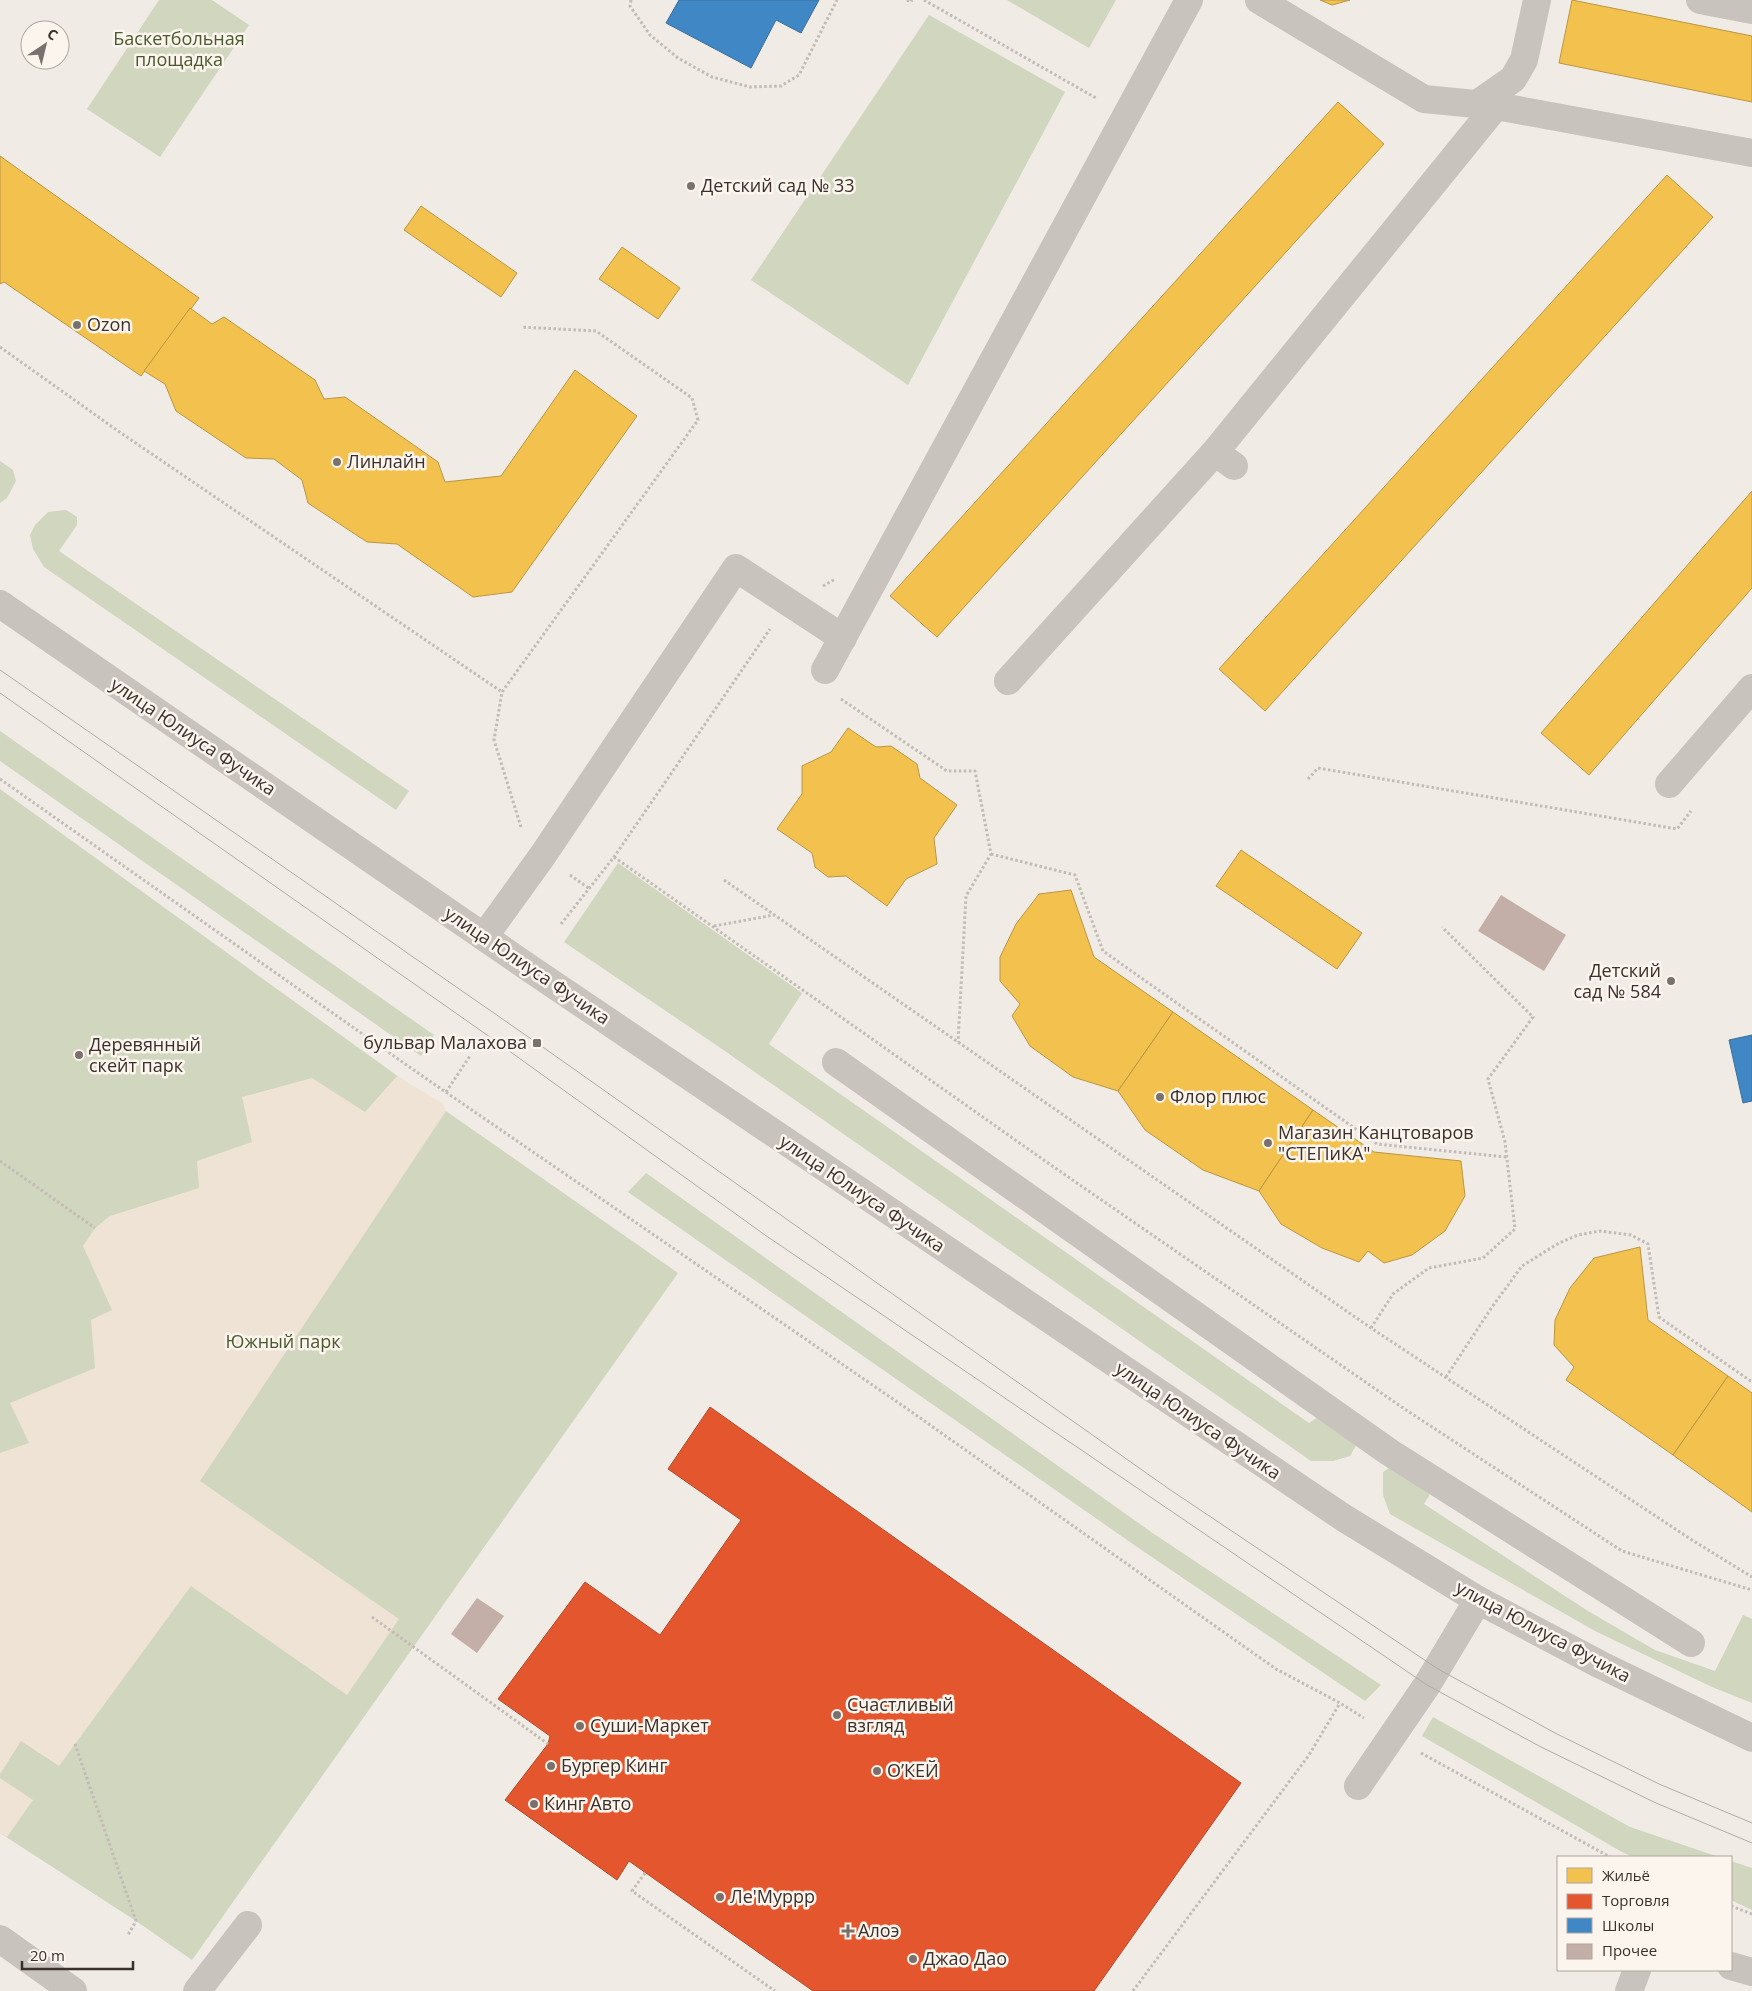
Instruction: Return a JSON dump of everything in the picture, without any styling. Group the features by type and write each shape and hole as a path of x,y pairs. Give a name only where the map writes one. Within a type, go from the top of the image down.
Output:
{"street":[{"path":"825,670 1189,0"},
{"path":"1259,0 1424,99 1486,105 1752,153"},
{"path":"1008,681 1225,459 1486,105 1513,80 1524,60 1537,0"},
{"path":"1700,0 1752,10"},
{"path":"484,937 543,855 736,568 843,638"},
{"name":"улица Юлиуса Фучика","path":"0,604 484,937 1242,1451 1344,1518 1478,1600 1601,1665 1752,1738"},
{"path":"1669,784 1752,688"},
{"path":"836,1062 1388,1452 1691,1643"},
{"path":"1358,1786 1428,1685 1478,1600"},
{"path":"197,1991 248,1924"},
{"path":"0,1939 73,1991"},
{"path":"1732,1966 1752,1972"},
{"path":"1629,1991 1637,1971"}],"path":[{"path":"631,0 630,6 650,35 678,58 712,77 750,87 781,86 798,75 838,0"},
{"path":"907,0 910,2 912,0"},
{"path":"924,0 1096,98 1100,90"},
{"path":"522,327 596,331 692,398 698,420 502,692 494,740 525,840 590,889"},
{"path":"0,348 502,692"},
{"path":"561,924 614,857 788,601 834,581 839,572"},
{"path":"841,699 947,771 975,771 991,854 966,896 958,1043"},
{"path":"1308,779 1318,768 1677,829 1694,806"},
{"path":"0,779 446,1092 906,1408 1276,1669 1340,1703 1431,1760 1608,1856"},
{"path":"991,854 1075,875 1103,951 1377,1144 1507,1157"},
{"path":"614,857 1024,1146 1390,1398 1622,1551 1752,1590"},
{"path":"724,880 1371,1328 1692,1540 1752,1577"},
{"path":"713,926 775,915"},
{"path":"1371,1328 1393,1294 1429,1268 1483,1258 1515,1229 1506,1142 1488,1079 1534,1017 1442,927"},
{"path":"446,1092 470,1056"},
{"path":"0,1161 95,1228"},
{"path":"1446,1377 1492,1307 1522,1266 1559,1243 1578,1235 1600,1231 1631,1234 1648,1244 1659,1317 1752,1382"},
{"path":"372,1618 548,1744"},
{"path":"1133,1991 1309,1755 1340,1703"},
{"path":"75,1744 136,1921 128,1935"},
{"path":"645,1873 632,1891 774,1991"},
{"path":"1732,1906 1752,1914"}],"green space":[{"name":"Баскетбольная площадка","path":"159,0 212,0 249,25 160,157 87,109"},
{"path":"1007,0 1116,0 1089,48"},
{"path":"929,15 1065,92 908,385 751,280"},
{"path":"0,461 13,470 16,481 7,498 0,503"},
{"path":"66,510 77,517 77,525 59,551 409,791 396,810 44,567 33,549 30,535 35,525 48,512"},
{"path":"0,731 434,1035 421,1056 0,761"},
{"name":"Южный парк","path":"0,789 446,1111 678,1273 192,1960 136,1921 0,1833"},
{"path":"618,863 802,993 769,1044 1309,1423 1324,1413 1358,1442 1350,1456 1333,1461 1311,1461 722,1049 564,942"},
{"path":"646,1173 1154,1534 1381,1685 1365,1701 1140,1549 628,1192"},
{"path":"1399,1461 1431,1487 1429,1496 1424,1504 1588,1611 1655,1650 1715,1671 1743,1615 1752,1619 1752,1703 1712,1687 1595,1631 1390,1514 1383,1495 1383,1472"},
{"path":"1433,1717 1630,1827 1716,1856 1631,1856 1422,1736"},
{"path":"1732,1861 1752,1868 1752,1910 1732,1900"}],"shaded area":[{"path":"397,1076 443,1104 446,1111 200,1481 399,1619 347,1695 191,1586 59,1766 21,1741 0,1774 0,1453 29,1443 10,1403 95,1368 91,1320 112,1310 83,1246 95,1228 110,1216 199,1188 197,1161 252,1142 242,1097 312,1078 365,1112"},
{"path":"0,1778 33,1800 7,1837 0,1833"}],"building: Жильё":[{"path":"1320,0 1350,0 1332,5"},
{"path":"1572,0 1752,36 1752,102 1559,63"},
{"path":"1338,102 1384,144 937,637 890,596"},
{"path":"0,156 199,298 141,376 4,282 0,284"},
{"path":"1667,175 1713,217 1265,711 1219,669"},
{"path":"421,206 517,273 501,297 404,230"},
{"path":"622,247 680,288 658,319 599,279"},
{"path":"190,308 212,324 224,317 315,380 324,399 345,397 438,462 445,482 501,476 575,370 637,416 512,592 473,597 397,544 367,542 308,503 302,480 274,459 246,458 176,411 165,384 144,371"},
{"path":"1752,491 1752,588 1589,775 1541,733"},
{"path":"848,728 876,747 891,746 917,764 920,778 957,805 934,838 937,864 906,879 887,906 846,876 828,877 815,867 812,853 777,829 802,794 802,766 831,752"},
{"path":"1241,850 1362,933 1337,969 1216,886"},
{"path":"1071,890 1094,957 1173,1012 1118,1091 1073,1077 1030,1046 1012,1016 1020,1004 1000,981 1000,957 1016,924 1039,894"},
{"path":"1173,1012 1313,1110 1259,1191 1203,1170 1145,1130 1118,1091"},
{"path":"1313,1110 1374,1152 1461,1161 1465,1196 1445,1231 1412,1255 1384,1263 1368,1251 1359,1262 1322,1248 1281,1224 1259,1191"},
{"path":"1640,1247 1648,1320 1728,1376 1673,1455 1566,1380 1574,1367 1554,1345 1555,1320 1570,1288 1594,1258"},
{"path":"1728,1376 1752,1393 1752,1512 1673,1455"}],"building: Торговля":[{"path":"710,1407 1241,1783 1094,1991 813,1991 629,1861 617,1880 505,1800 548,1744 550,1736 498,1699 585,1582 660,1635 741,1520 668,1469"}],"building: Школы":[{"path":"679,0 819,0 801,33 776,20 751,68 666,23"},
{"path":"1752,1035 1752,1101 1743,1103 1729,1040"}],"building: Прочее":[{"path":"1501,895 1566,935 1544,971 1478,931"},
{"path":"477,1598 504,1616 477,1653 451,1634"}],"tram line":[{"path":"0,670 537,1043 1169,1489 1438,1669 1557,1734 1659,1784 1752,1823"},
{"path":"0,693 487,1035 765,1235 1427,1685 1541,1747 1656,1803 1752,1843"}],"place":[{"name":"Детский сад № 33","path":"691,186"},
{"name":"Ozon","path":"77,325"},
{"name":"Линлайн","path":"337,462"},
{"name":"Детский сад № 584","path":"1671,981"},
{"name":"бульвар Малахова","path":"537,1043"},
{"name":"Деревянный скейт парк","path":"79,1055"},
{"name":"Флор плюс","path":"1160,1097"},
{"name":"Магазин Канцтоваров \"СТЕПиКА\"","path":"1268,1143"},
{"name":"Счастливый взгляд","path":"837,1715"},
{"name":"Суши-Маркет","path":"580,1726"},
{"name":"Бургер Кинг","path":"551,1766"},
{"name":"О’КЕЙ","path":"877,1771"},
{"name":"Кинг Авто","path":"534,1804"},
{"name":"Ле'Муррр","path":"720,1897"},
{"name":"Алоэ","path":"848,1931"},
{"name":"Джао Дао","path":"913,1959"}]}
